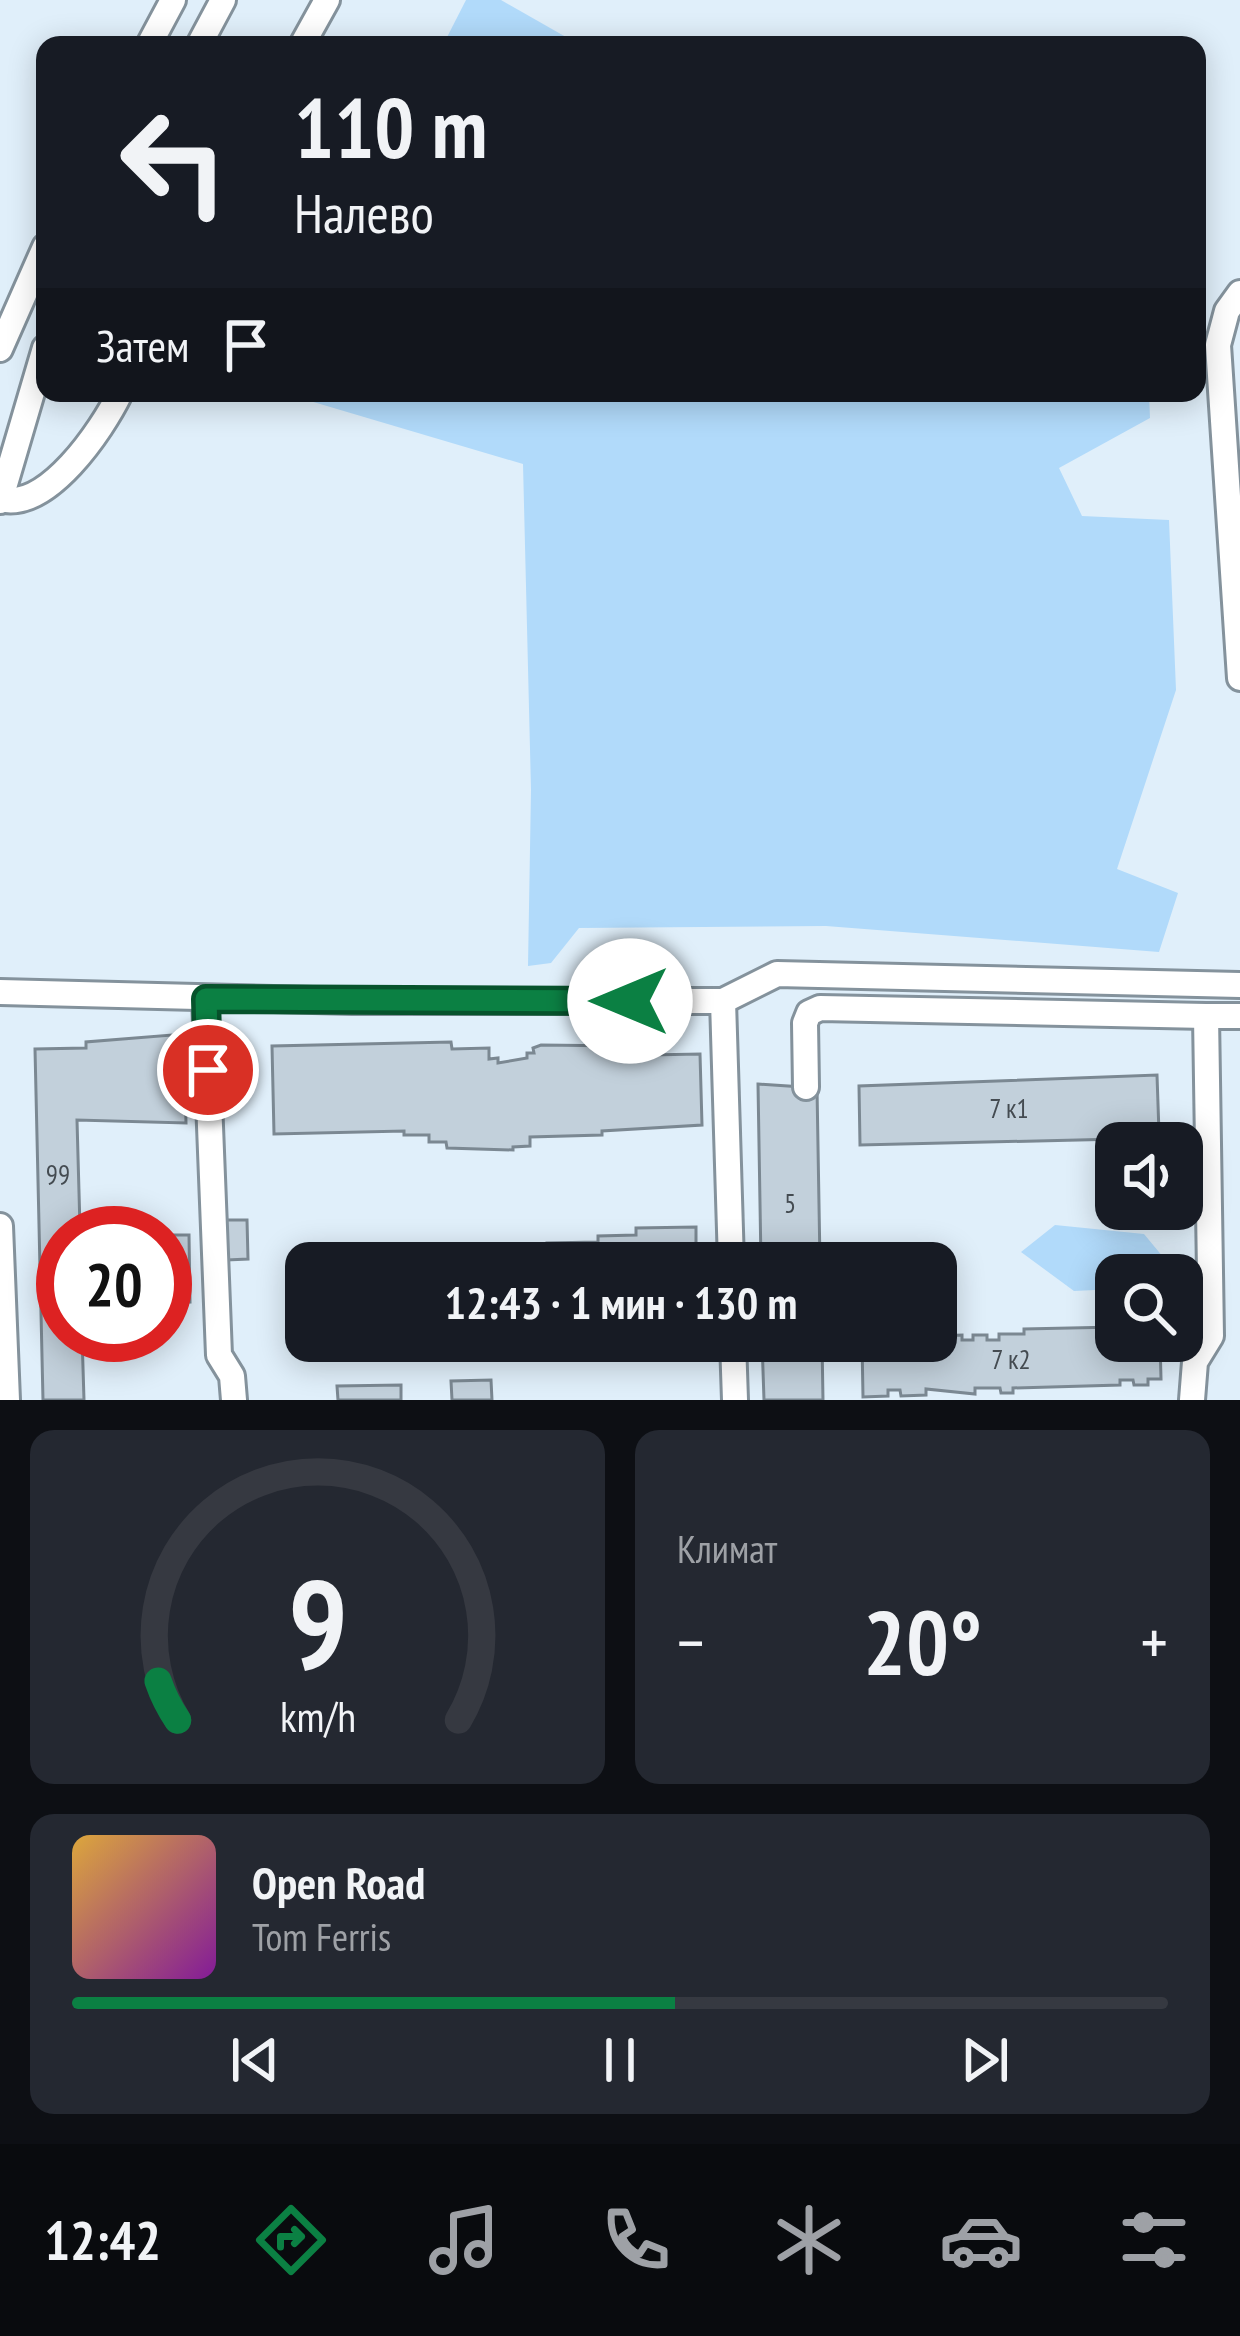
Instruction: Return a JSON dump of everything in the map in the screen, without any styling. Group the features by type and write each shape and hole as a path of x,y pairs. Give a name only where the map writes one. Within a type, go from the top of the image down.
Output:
{"street":[{"path":"154,36 173,0"},
{"path":"204,36 223,0"},
{"path":"307,36 327,0"},
{"path":"0,349 36,267"},
{"path":"1240,293 1227,311 1218,345 1240,678"},
{"path":"36,378 0,500 15,503 30,497 61,473 105,423 116,402"},
{"path":"0,992 206,999 723,1001 777,974 1240,985"},
{"path":"206,999 219,1355 232,1376 233,1400"},
{"path":"723,1001 730,1242"},
{"path":"806,1087 805,1023 809,1012 820,1008 1240,1016"},
{"path":"1192,1400 1195,1362 1211,1336 1206,1016"},
{"path":"0,1226 4,1395"},
{"path":"733,1362 734,1400"}],"shaded area":[{"path":"466,0 501,0 564,36 448,36"},
{"path":"313,402 1149,402 1150,418 1059,468 1082,516 1169,520 1176,690 1117,869 1178,893 1159,952 826,926 579,928 551,963 528,966 531,790 523,464"},
{"path":"1055,1225 1144,1234 1161,1254 1095,1254 1095,1290 1074,1291 1021,1252"}],"building":[{"path":"184,1034 186,1123 77,1120 79,1206 39,1206 35,1049 86,1048 86,1042"},
{"path":"451,1042 452,1049 489,1048 489,1059 498,1058 498,1063 527,1058 527,1053 541,1045 624,1046 624,1051 649,1051 649,1055 700,1054 702,1125 530,1137 530,1146 513,1150 447,1148 446,1142 429,1142 429,1135 404,1135 404,1131 274,1134 272,1046"},
{"path":"1157,1075 1159,1122 1095,1122 1095,1140 860,1145 859,1086"},
{"path":"758,1084 817,1088 820,1242 761,1242"},
{"path":"226,1220 247,1220 248,1259 227,1260"},
{"path":"696,1227 696,1242 598,1242 598,1236 636,1235 636,1228"},
{"path":"1095,1327 1095,1362 1161,1362 1161,1379 1148,1379 1148,1385 1120,1380 1120,1385 1013,1388 1013,1393 1001,1393 1000,1388 975,1388 975,1394 926,1389 926,1395 901,1396 900,1390 888,1390 888,1396 863,1397 862,1362 957,1362 957,1335 962,1335 962,1340 987,1335 987,1340 999,1340 999,1334 1024,1334 1024,1329"},
{"path":"42,1362 83,1362 84,1400 43,1400"},
{"path":"763,1362 822,1362 823,1400 764,1400"},
{"path":"491,1380 492,1400 452,1400 451,1381"},
{"path":"401,1385 401,1400 338,1400 337,1386"}],"route":[{"path":"208,1070 206,999 630,1001"}]}
